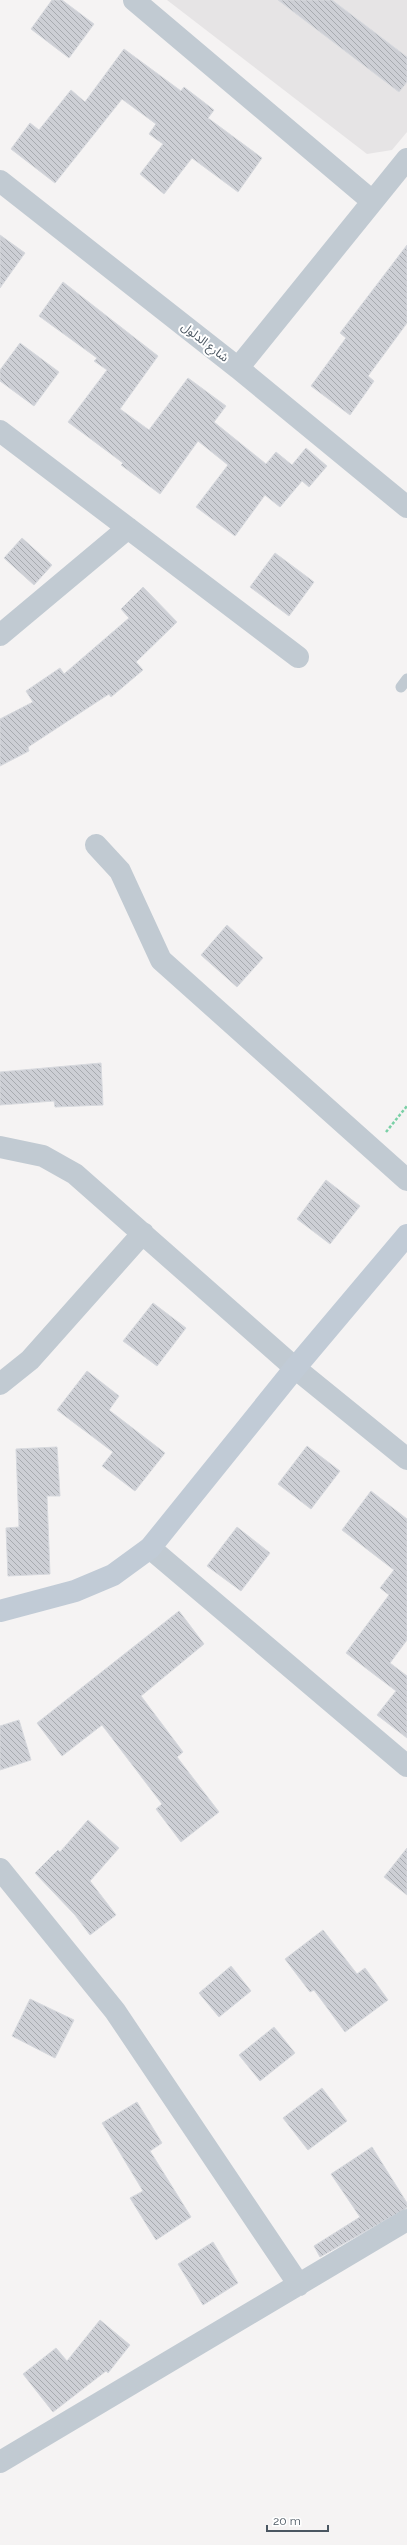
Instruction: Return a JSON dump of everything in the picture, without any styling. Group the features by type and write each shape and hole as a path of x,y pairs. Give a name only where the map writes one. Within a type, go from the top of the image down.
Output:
{"street":[{"path":"134,0 372,201"},
{"path":"238,368 407,159"},
{"name":"شارع الدلول","path":"0,181 238,368 407,507"},
{"path":"0,431 298,657"},
{"path":"0,635 128,528"},
{"path":"96,845 120,871 161,960 407,1180"},
{"path":"0,1147 43,1156 76,1174 295,1368 407,1459"},
{"path":"0,1384 30,1360 143,1233"},
{"path":"0,1611 75,1591 113,1575 150,1548 295,1368 407,1235"},
{"path":"150,1548 407,1766"},
{"path":"0,1869 115,2011 299,2285"},
{"path":"0,2462 407,2220"}],"path":[{"path":"372,1149 407,1106"}],"shaded area":[{"path":"167,0 407,0 407,132 392,150 367,154"}],"building":[{"path":"52,0 62,0 94,24 69,58 31,29"},
{"path":"278,0 332,0 407,57 407,82 399,92"},
{"path":"124,49 181,91 184,87 214,110 208,118 262,158 238,192 192,158 164,194 140,174 163,144 149,134 156,124 122,99 55,183 11,149 30,123 39,130 71,90 85,102"},
{"path":"0,235 25,253 0,288"},
{"path":"407,245 407,323 368,376 374,381 350,415 311,386 346,338 340,333"},
{"path":"63,282 158,356 120,409 149,430 188,378 226,406 214,422 266,464 276,452 292,465 306,448 327,466 309,487 302,481 280,507 265,495 235,536 196,507 228,465 198,441 160,494 121,465 123,463 68,422 107,370 94,361 97,358 39,316"},
{"path":"20,343 59,372 34,406 0,381 0,370"},
{"path":"22,538 52,565 34,585 4,558"},
{"path":"275,553 314,582 289,616 250,587"},
{"path":"143,587 177,622 136,662 143,670 111,697 109,694 28,747 29,751 0,766 0,719 33,702 26,691 60,668 64,674 129,618 121,609"},
{"path":"227,925 263,958 237,987 201,955"},
{"path":"101,1063 103,1105 55,1107 54,1101 0,1105 0,1072"},
{"path":"326,1180 360,1206 330,1244 297,1219"},
{"path":"153,1303 186,1328 157,1366 123,1341"},
{"path":"87,1371 119,1396 109,1410 165,1453 135,1491 102,1466 113,1452 57,1410"},
{"path":"307,1446 340,1471 311,1509 278,1484"},
{"path":"57,1447 60,1496 47,1496 50,1574 8,1576 6,1528 19,1527 16,1449"},
{"path":"371,1491 407,1519 407,1640 390,1663 407,1676 407,1738 377,1715 396,1691 346,1653 389,1595 380,1588 394,1570 342,1530"},
{"path":"237,1527 270,1553 241,1591 207,1566"},
{"path":"179,1611 204,1644 141,1696 183,1752 177,1757 219,1812 181,1842 156,1809 162,1804 102,1725 62,1756 37,1723"},
{"path":"19,1720 31,1760 0,1770 0,1726"},
{"path":"88,1820 119,1848 90,1881 116,1915 90,1935 75,1915 35,1873 58,1850 60,1852"},
{"path":"407,1848 407,1895 384,1877"},
{"path":"323,1930 357,1974 365,1968 388,2000 345,2032 314,1990 310,1992 285,1959"},
{"path":"231,1966 251,1991 219,2017 199,1993"},
{"path":"30,1999 74,2020 55,2058 12,2036"},
{"path":"274,2027 295,2053 260,2081 239,2055"},
{"path":"322,2088 347,2121 308,2150 283,2118"},
{"path":"137,2102 162,2143 150,2151 191,2217 156,2240 130,2198 143,2191 102,2123"},
{"path":"372,2147 407,2203 407,2208 320,2257 314,2246 360,2217 331,2174"},
{"path":"213,2242 238,2283 203,2305 178,2264"},
{"path":"100,2320 130,2345 108,2373 106,2371 53,2412 23,2374 56,2348 67,2361"}]}
